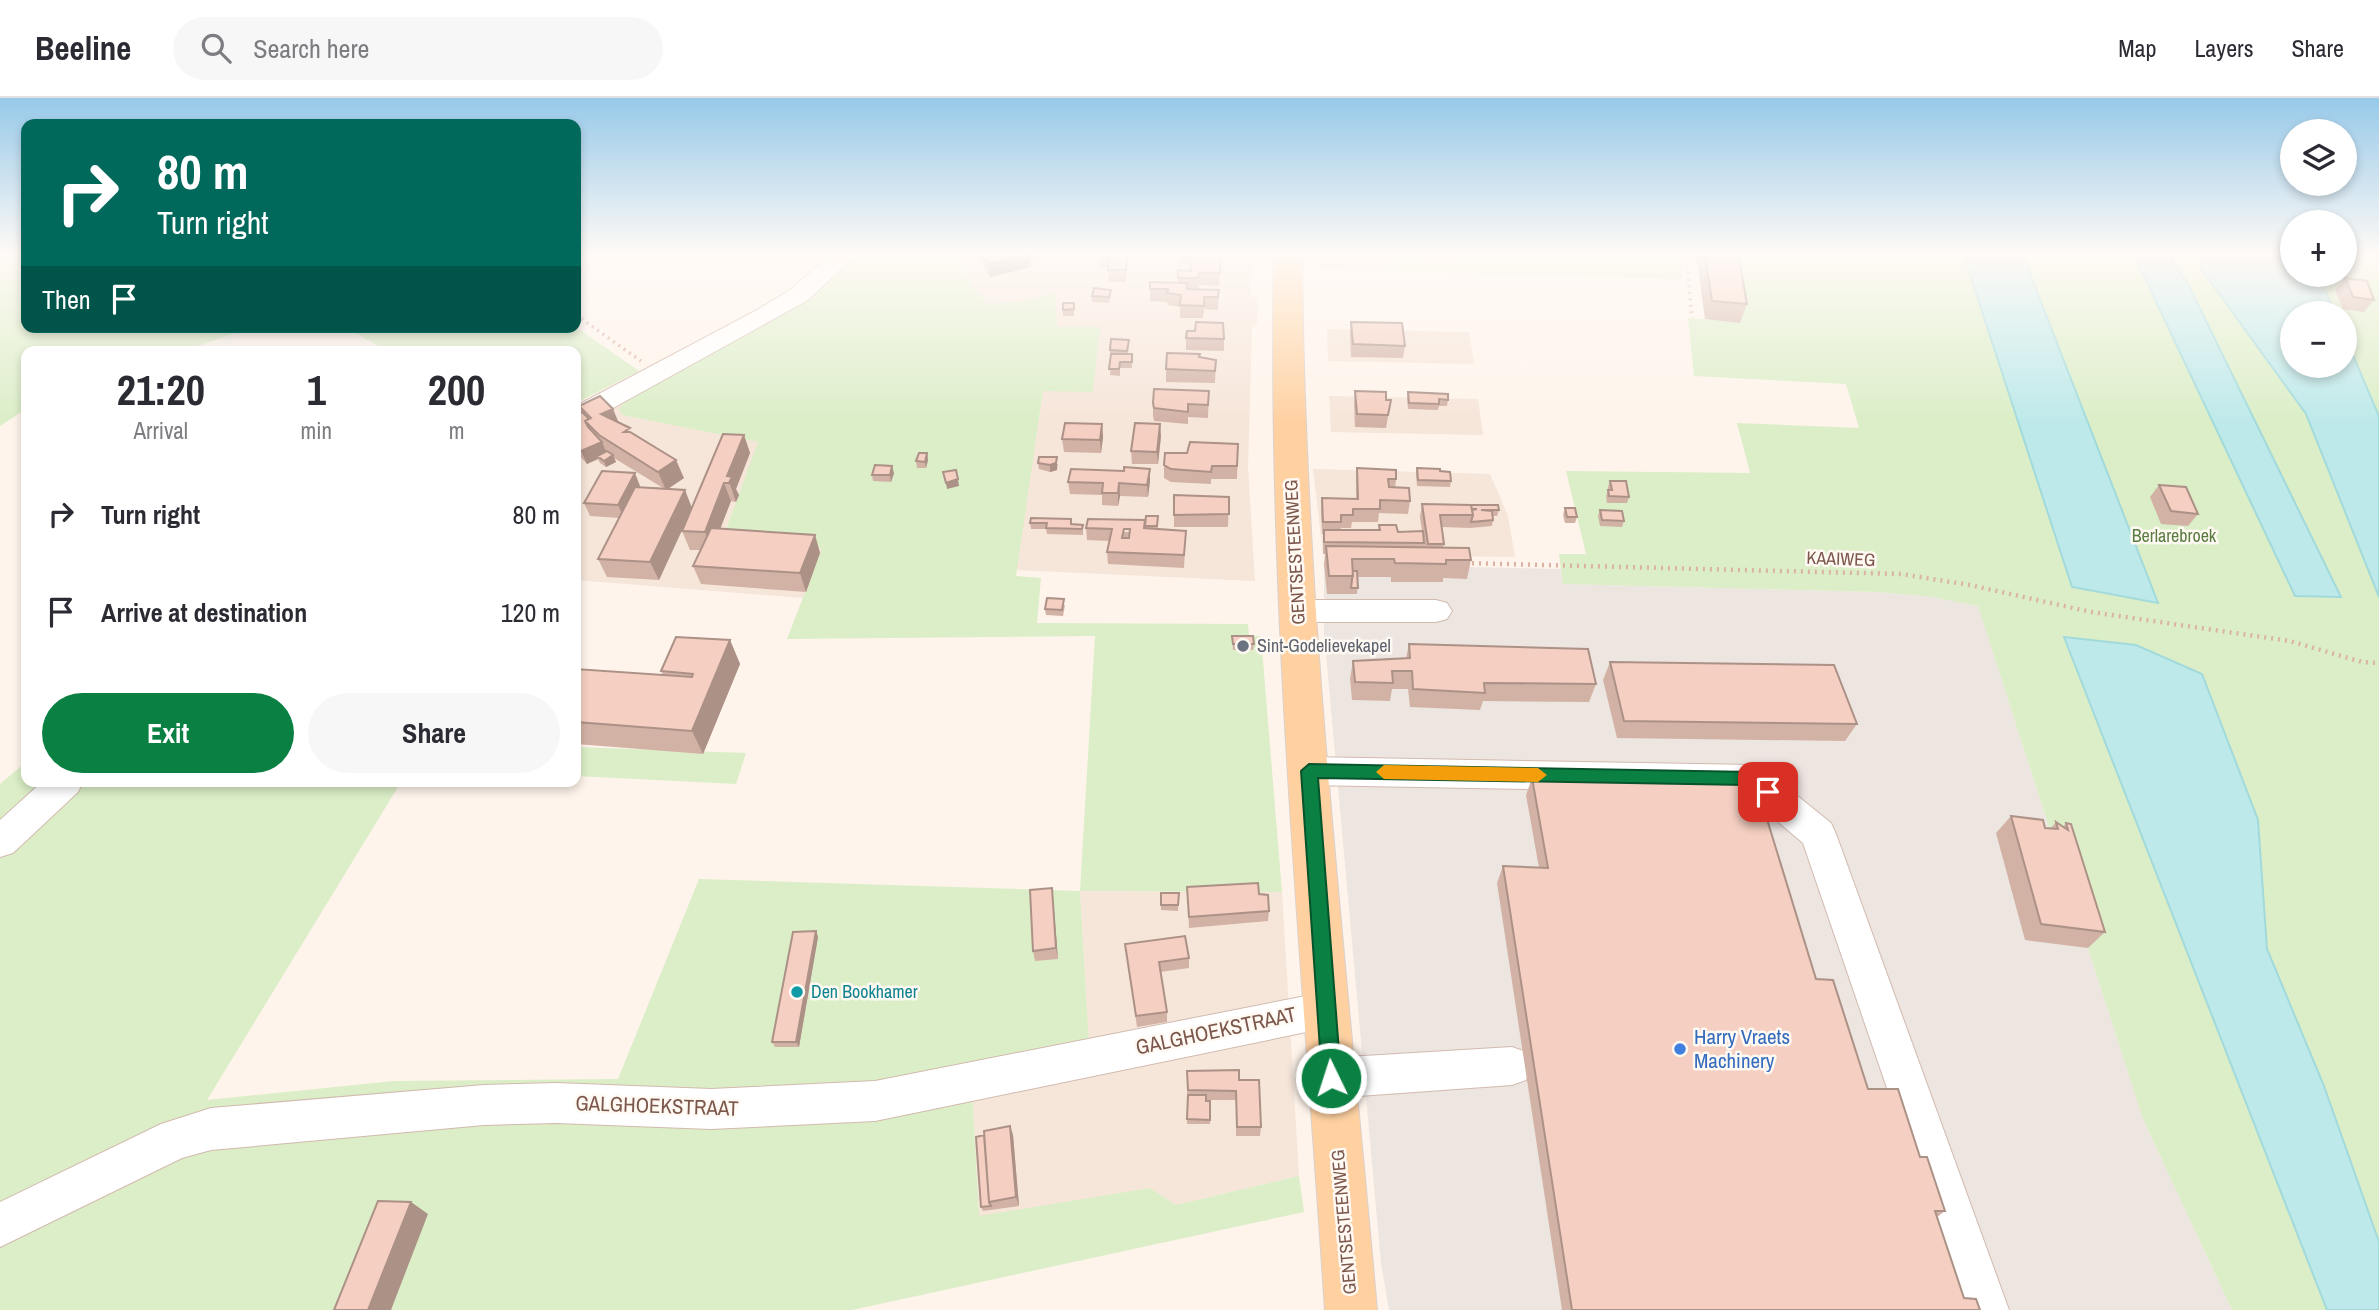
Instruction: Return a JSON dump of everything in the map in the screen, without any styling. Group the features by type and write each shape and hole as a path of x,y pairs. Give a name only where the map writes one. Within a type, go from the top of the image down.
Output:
{"main road":[{"name":"GENTSESTEENWEG","path":"1288,310 1287,391 1293,559 1351,1310"}],"street":[{"path":"581,414 773,310"},
{"path":"1298,611 1436,611"},
{"path":"1309,771 1752,779 1818,834 1986,1310"},
{"path":"0,842 60,787"},
{"name":"GALGHOEKSTRAAT","path":"0,1226 176,1139 211,1129 484,1105 556,1103 711,1109 875,1101 1326,1010"},
{"path":"1331,1078 1512,1066"}],"path":[{"path":"1691,310 1692,318"},
{"path":"581,318 659,374"},
{"name":"KAAIWEG","path":"1460,563 1901,574 1970,585 2091,612 2290,641 2362,662 2379,663"}],"shaded area":[{"path":"1056,310 1258,310 1257,325 1252,325 1248,468 1255,581 1016,570 1043,391 1096,355 1100,328 1057,327"},
{"path":"1327,329 1469,332 1474,364 1328,361"},
{"path":"1329,396 1478,399 1483,435 1331,432"},
{"path":"627,399 622,415 759,442 722,539 823,548 803,598 581,580 581,422"},
{"path":"1313,469 1490,474 1508,516 1515,557 1323,554"},
{"path":"1324,564 1561,569 1563,584 1878,592 1933,597 1978,606 2143,1119 2232,1310 1389,1310 1381,1263 1324,632"},
{"path":"1080,891 1282,892 1299,1176 1176,1205 1150,1188 979,1217 972,1088 1090,1061"}],"green space":[{"path":"0,310 21,310 21,333 235,333 198,346 21,346 21,412 0,426"},
{"path":"769,310 1056,310 1057,327 1100,327 1093,392 1043,391 1016,576 1041,578 1037,623 1248,624 1249,636 1261,636 1282,892 1080,891 1095,636 787,639 822,548 722,540 758,442 622,415 619,409 627,399"},
{"name":"Berlarebroek","path":"1738,310 2280,310 2280,378 2357,378 2357,310 2379,310 2379,1310 2232,1310 2143,1119 1978,606 1933,597 1878,592 1563,584 1559,554 1586,554 1566,471 1750,473 1737,423 1859,428 1846,384 1694,376 1688,318 1740,322"},
{"path":"581,330 639,371 581,400 581,346 378,346 356,333 581,333"},
{"path":"581,747 746,753 736,784 581,776"},
{"path":"21,766 21,787 398,787 207,1100 394,1081 618,1079 699,879 1080,891 1090,1061 972,1088 979,1216 1150,1188 1176,1205 1299,1176 1304,1212 852,1310 0,1310 0,784"}],"water":[{"path":"1981,310 2044,310 2158,603 2072,587"},
{"path":"2160,310 2200,310 2341,597 2295,596"},
{"path":"2231,310 2280,310 2280,378 2357,378 2357,365 2379,416 2379,597 2306,414"},
{"path":"2064,637 2136,645 2202,674 2258,820 2267,949 2324,1086 2379,1242 2379,1310 2327,1310"}],"building":[{"path":"1196,322 1223,323 1224,339 1186,338 1187,331 1195,331"},
{"path":"1351,322 1402,323 1405,346 1353,344"},
{"path":"1111,339 1129,340 1127,351 1110,350"},
{"path":"1167,353 1200,354 1199,357 1216,360 1215,371 1166,369"},
{"path":"1111,354 1132,354 1132,362 1120,362 1119,369 1109,369"},
{"path":"1154,389 1209,391 1208,405 1188,404 1188,412 1154,408"},
{"path":"1355,391 1386,392 1386,400 1391,400 1388,415 1357,414"},
{"path":"1408,392 1448,394 1448,400 1439,399 1439,404 1409,403"},
{"path":"600,396 613,409 601,414 630,428 624,432 630,432 676,460 658,472 599,435 585,421 591,418 581,405"},
{"path":"581,412 589,419 585,421 588,427 602,442 581,451"},
{"path":"1065,423 1102,424 1100,440 1062,439"},
{"path":"1135,423 1160,424 1157,452 1131,451"},
{"path":"723,434 744,435 727,476 732,477 729,483 724,483 705,532 682,531"},
{"path":"1190,442 1238,444 1237,466 1212,466 1211,472 1171,469 1164,465 1165,453 1187,453"},
{"path":"607,451 613,455 604,461 597,456"},
{"path":"919,453 927,453 925,462 916,461"},
{"path":"1039,457 1057,457 1056,463 1038,463"},
{"path":"875,465 892,466 890,475 872,475"},
{"path":"1124,467 1150,469 1147,485 1119,483 1118,493 1102,493 1103,483 1068,482 1071,469 1124,471"},
{"path":"1357,468 1396,470 1396,479 1388,479 1389,487 1409,488 1410,501 1380,500 1380,509 1353,509 1353,515 1341,515 1341,522 1323,522 1322,498 1358,499"},
{"path":"1417,468 1450,472 1451,481 1418,480"},
{"path":"956,470 958,479 946,483 943,472"},
{"path":"602,471 635,473 618,505 584,503"},
{"path":"1610,481 1626,481 1629,497 1609,496 1608,490 1612,490"},
{"path":"2159,485 2186,487 2198,514 2171,511"},
{"path":"635,487 685,490 650,562 598,559"},
{"path":"1174,495 1229,497 1229,514 1174,515"},
{"path":"1422,504 1471,505 1473,515 1440,515 1444,544 1428,544"},
{"path":"1471,505 1498,505 1499,510 1481,510 1492,511 1493,520 1471,522 1472,510 1477,509 1472,509"},
{"path":"1565,508 1575,508 1577,517 1567,517"},
{"path":"1600,510 1622,511 1624,521 1602,520"},
{"path":"1146,516 1158,516 1157,526 1145,526"},
{"path":"1031,518 1071,519 1071,524 1083,525 1082,529 1046,528 1047,523 1030,523"},
{"path":"1088,519 1145,520 1144,528 1186,531 1184,555 1107,552 1112,529 1086,528","holes":["1124,529 1130,529 1129,538 1122,538"]},
{"path":"1379,525 1396,525 1398,532 1423,531 1424,543 1324,542 1324,530 1380,530"},
{"path":"711,528 815,535 800,573 693,566"},
{"path":"1326,546 1469,548 1471,560 1446,560 1446,564 1395,563 1394,559 1352,559 1353,576 1329,576"},
{"path":"1353,571 1357,571 1358,588 1351,588"},
{"path":"1047,598 1064,599 1062,610 1045,609"},
{"path":"1232,636 1253,636 1254,644 1233,644"},
{"path":"676,637 730,640 692,731 581,722 581,669 692,677 693,674 661,671"},
{"path":"1409,644 1588,649 1596,684 1484,683 1485,693 1413,689 1412,671 1392,671 1393,683 1355,682 1353,661 1410,658"},
{"path":"1610,662 1834,665 1857,724 1624,721"},
{"name":"Harry Vraets Machinery","path":"1532,778 1755,780 1816,979 1833,980 1868,1089 1898,1089 1920,1157 1927,1157 1945,1211 1935,1211 1964,1298 1976,1299 1980,1310 1572,1310 1503,866 1548,868"},
{"path":"2011,816 2043,820 2045,828 2058,829 2056,822 2068,830 2066,823 2071,824 2105,932 2041,924"},
{"path":"1258,883 1259,894 1268,895 1269,911 1189,917 1187,887"},
{"path":"1052,888 1056,948 1033,951 1030,890"},
{"path":"1161,893 1179,893 1178,905 1161,905"},
{"name":"Den Bookhamer","path":"816,931 796,1042 772,1042 793,932"},
{"path":"1185,936 1189,958 1159,962 1167,1012 1136,1016 1125,944"},
{"path":"1239,1070 1239,1080 1259,1080 1261,1127 1237,1127 1236,1091 1188,1090 1187,1071"},
{"path":"1188,1095 1206,1095 1206,1101 1210,1101 1210,1120 1187,1119"},
{"path":"1010,1126 1016,1197 989,1202 984,1131"},
{"path":"984,1135 991,1206 981,1207 976,1137"},
{"path":"378,1201 411,1202 368,1310 334,1310"}],"slow traffic":[{"path":"1384,772 1538,775"}],"place":[{"name":"Sint-Godelievekapel","path":"1243,646"},
{"name":"Den Bookhamer","path":"797,992"},
{"name":"Harry Vraets Machinery","path":"1680,1049"}],"route":[{"path":"1331,1078 1309,771 1752,779 1768,792"}]}
